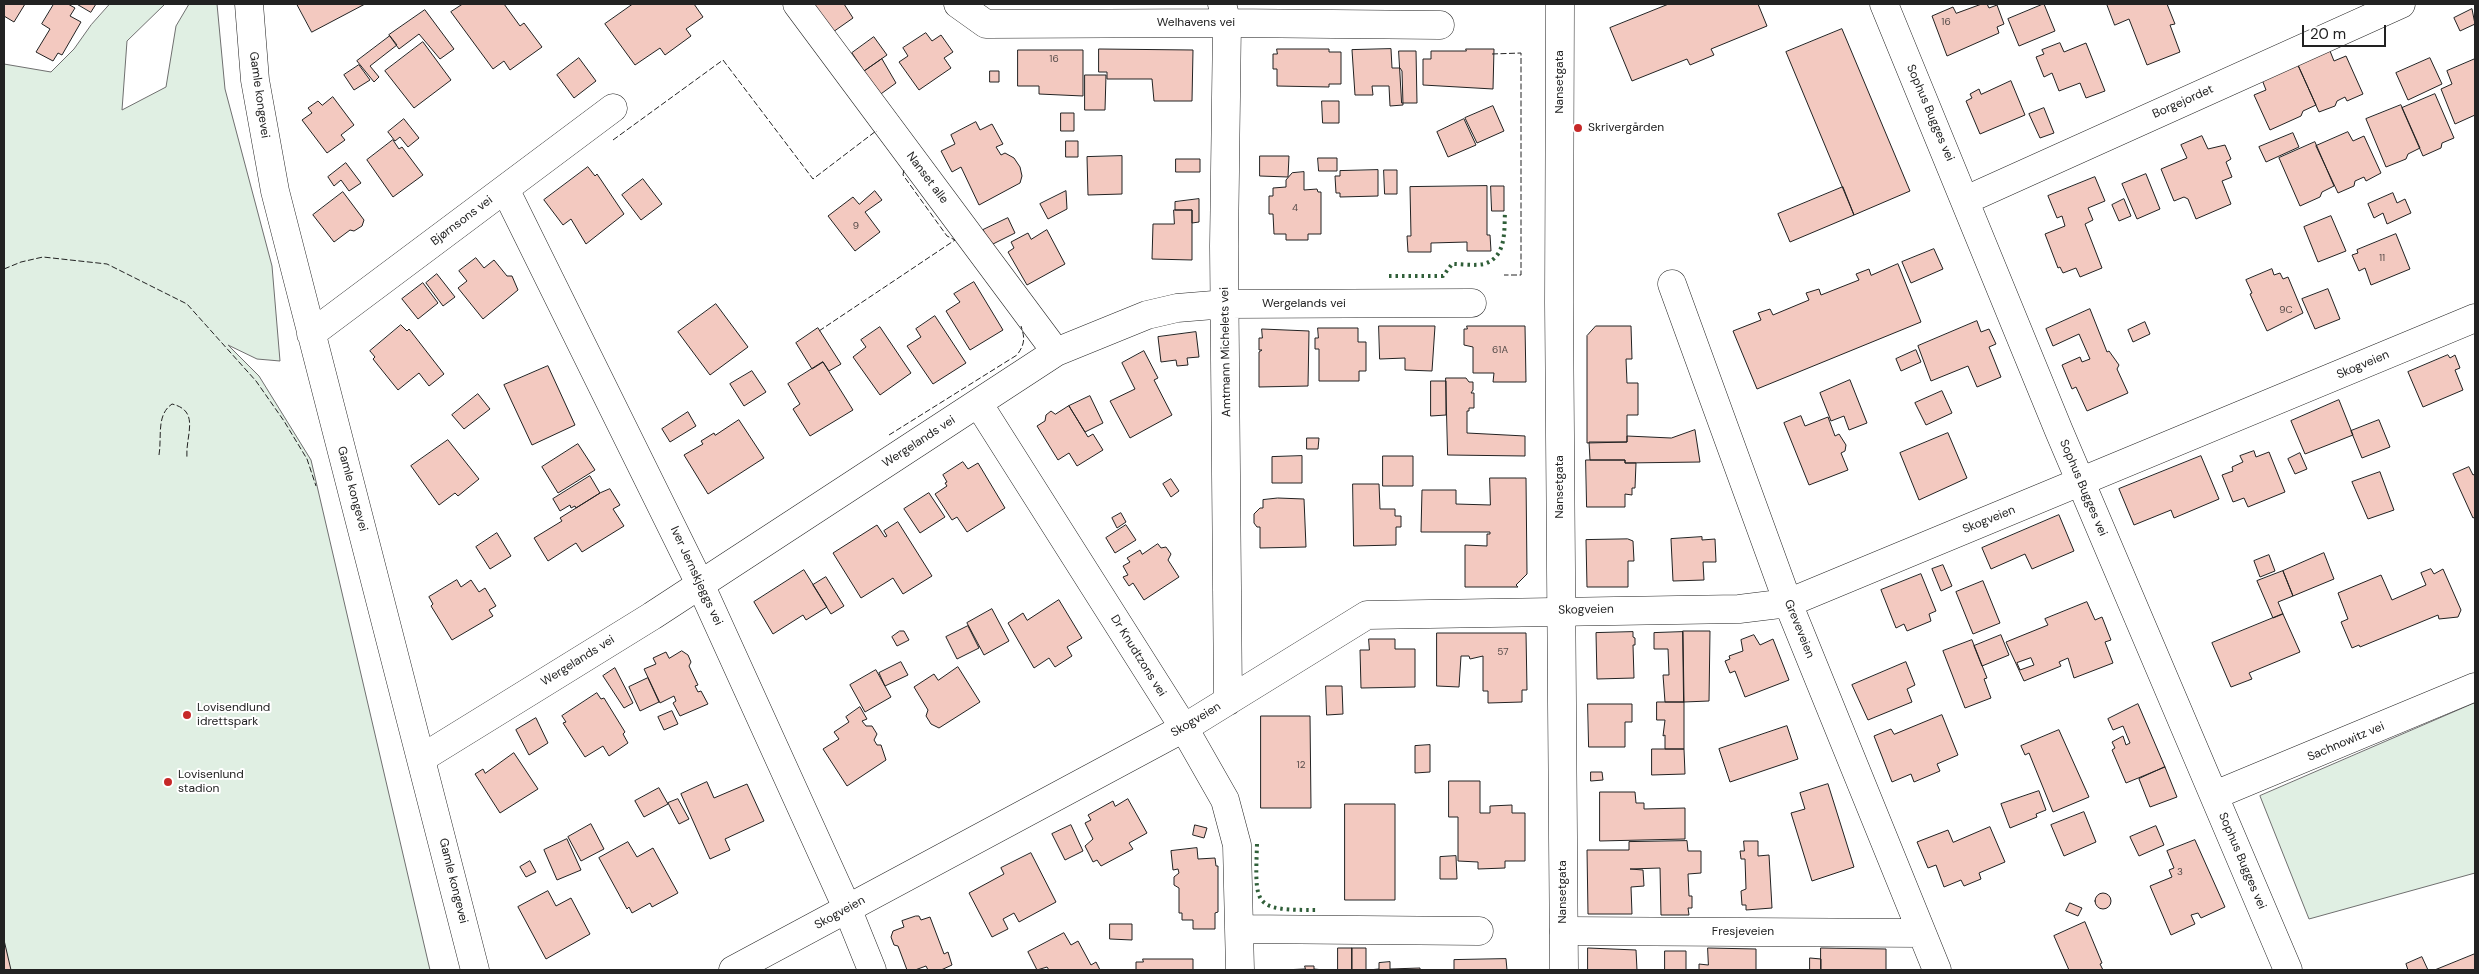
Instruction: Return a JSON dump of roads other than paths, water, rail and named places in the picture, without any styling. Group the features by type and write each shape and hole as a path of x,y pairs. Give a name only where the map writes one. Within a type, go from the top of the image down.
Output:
{"street":[{"name":"Gamle kongevei","path":"249,4 255,80 275,191 475,970"},
{"name":"Nanset alle","path":"797,4 1056,352"},
{"name":"Welhavens vei","path":"958,4 986,24 1224,13 1440,26"},
{"name":"Nansetgata","path":"1560,4 1561,610 1564,970"},
{"name":"Sophus Bugges vei","path":"1884,4 2081,483 2288,970"},
{"name":"Borgejordet","path":"1966,200 2401,4"},
{"name":"Amtmann Michelets vei","path":"1224,13 1228,701"},
{"name":"Bjørnsons vei","path":"311,334 613,108"},
{"name":"Iver Jernskjeggs vei","path":"505,189 700,584 847,908 872,970"},
{"name":"Greveveien","path":"1672,284 1788,603 1937,970"},
{"name":"Wergelands vei","path":"422,758 700,584 1056,352 1147,316 1177,308 1226,304 1472,303"},
{"name":"Skogveien","path":"733,970 1184,728 1367,615 1561,610 1739,609 1788,603 2475,318"},
{"name":"Dr Knudtzons vei","path":"978,403 1214,778 1232,821 1237,845 1240,970"},
{"name":"Sachnowitz vei","path":"2215,795 2475,687"},
{"path":"1240,929 1479,931"},
{"name":"Fresjeveien","path":"1564,932 1922,933"}],"place":[{"name":"Skrivergården","path":"1578,128"},
{"name":"Lovisendlund idrettspark","path":"187,715"},
{"name":"Lovisenlund stadion","path":"168,782"}]}
